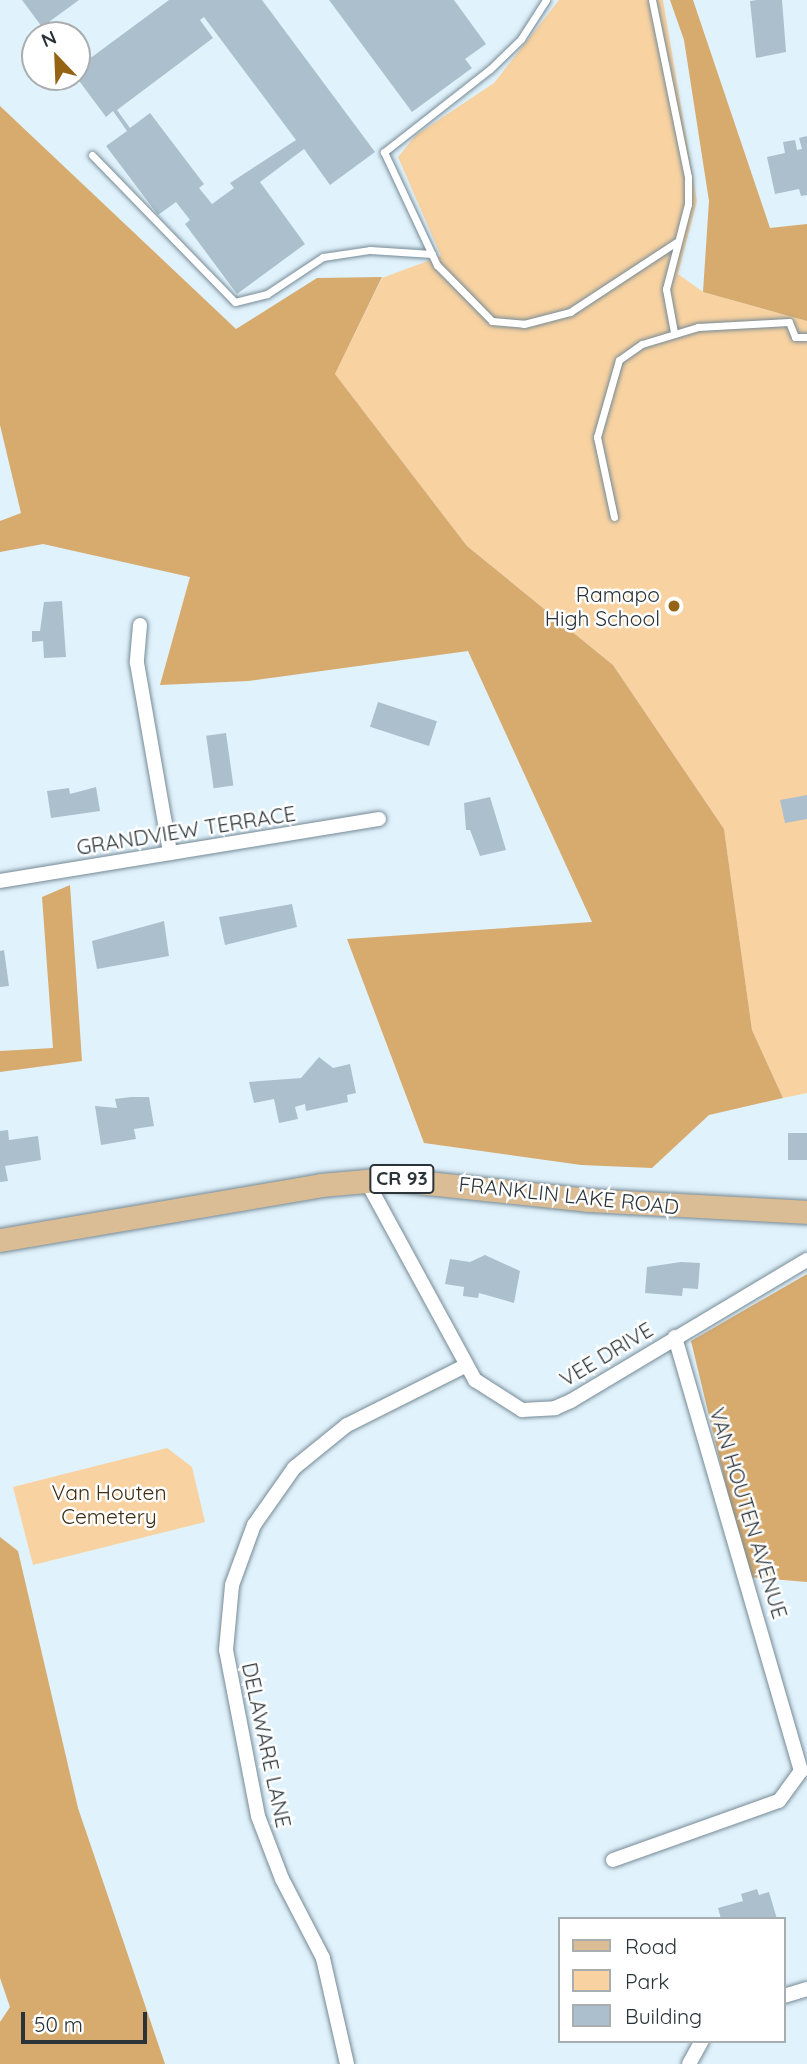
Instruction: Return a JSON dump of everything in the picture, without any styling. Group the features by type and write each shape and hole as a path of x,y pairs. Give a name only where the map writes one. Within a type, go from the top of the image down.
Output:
{"main road":[{"name":"FRANKLIN LAKE ROAD","path":"0,1240 366,1180 435,1181 588,1200 807,1212"}],"street":[{"path":"140,625 138,663 170,853"},
{"name":"GRANDVIEW TERRACE","path":"0,881 379,819"},
{"name":"VEE DRIVE","path":"366,1180 465,1366 506,1404 539,1411 571,1401 807,1260"},
{"name":"VAN HOUTEN AVENUE","path":"612,1860 779,1801 798,1782 801,1759 675,1337"},
{"name":"DELAWARE LANE","path":"347,2064 323,1958 282,1879 258,1816 226,1650 232,1586 254,1525 294,1468 347,1425 465,1366"},
{"path":"786,1995 807,1989"},
{"path":"689,2064 701,2043"}],"lane":[{"path":"547,0 522,39 491,69 384,152 432,254 477,309 508,325 570,312 678,242"},
{"path":"652,0 688,177 665,302 674,332"},
{"path":"92,155 235,302 267,294 323,257 370,250 432,254"},
{"path":"614,517 597,437 613,369 642,344 674,332 789,322 794,337 807,337"}],"green space":[{"name":"Ramapo High School","path":"559,0 663,0 697,201 678,274 703,292 807,321 807,1093 783,1098 752,1030 724,829 613,665 467,546 335,374 382,278 441,256 398,157 416,135 494,83"},
{"name":"Van Houten Cemetery","path":"167,1448 192,1467 205,1522 33,1565 13,1487"}],"shaded area":[{"path":"670,0 693,0 770,228 807,224 807,321 703,292 709,201 684,40"},
{"path":"0,106 236,329 317,278 382,277 335,374 467,546 613,665 724,829 752,1030 783,1098 709,1115 652,1168 581,1165 424,1143 347,939 592,922 468,651 248,681 160,685 190,577 43,544 0,552 0,521 21,513 0,425"},
{"path":"70,885 82,1061 0,1072 0,1051 53,1048 42,897"},
{"path":"807,1274 807,1582 748,1577 691,1341"},
{"path":"0,1537 18,1551 78,1808 165,2064 0,2064 0,2022 10,2007 0,1978"}],"building":[{"path":"22,0 79,0 50,21 38,21"},
{"path":"169,0 262,0 375,152 330,185 304,149 260,182 305,244 237,294 185,224 190,220 176,202 158,215 106,146 127,131 113,111 106,117 87,91 91,91 91,58","holes":["204,17 296,140 230,183 234,188 212,204 199,188 204,184 150,113 130,128 117,110 213,38 200,20"]},
{"path":"329,0 454,0 486,44 465,59 472,68 412,112"},
{"path":"782,0 786,52 756,58 750,1"},
{"path":"807,136 807,195 801,196 799,189 775,194 767,157 785,153 783,142 795,140 797,150 802,149 799,138"},
{"path":"62,601 66,657 44,658 43,641 32,642 32,631 40,631 44,602"},
{"path":"378,702 437,721 429,746 370,727"},
{"path":"226,733 233,785 214,788 206,736"},
{"path":"96,787 100,811 51,818 47,791 69,788 70,794"},
{"path":"807,795 807,819 785,823 780,800"},
{"path":"490,797 506,850 480,856 470,830 466,830 464,803"},
{"path":"292,904 297,927 225,945 219,917"},
{"path":"164,921 169,956 97,969 92,941"},
{"path":"4,950 9,986 0,987 0,951"},
{"path":"319,1057 333,1068 350,1064 356,1093 347,1095 348,1102 306,1111 305,1104 295,1107 298,1119 279,1123 274,1099 254,1103 249,1082 301,1078"},
{"path":"149,1097 154,1126 134,1129 136,1139 101,1145 95,1106 117,1108 115,1099"},
{"path":"8,1130 9,1140 38,1136 41,1160 5,1166 8,1181 0,1182 0,1131"},
{"path":"788,1133 807,1133 807,1160 788,1160"},
{"path":"485,1255 520,1271 514,1303 479,1293 478,1298 463,1296 464,1287 445,1284 450,1259 470,1262"},
{"path":"681,1262 700,1263 698,1289 683,1288 682,1296 645,1293 647,1267"},
{"path":"757,1889 759,1895 769,1892 776,1917 720,1917 718,1908 743,1901 741,1894"}],"place":[{"name":"Ramapo High School","path":"674,606"}]}
